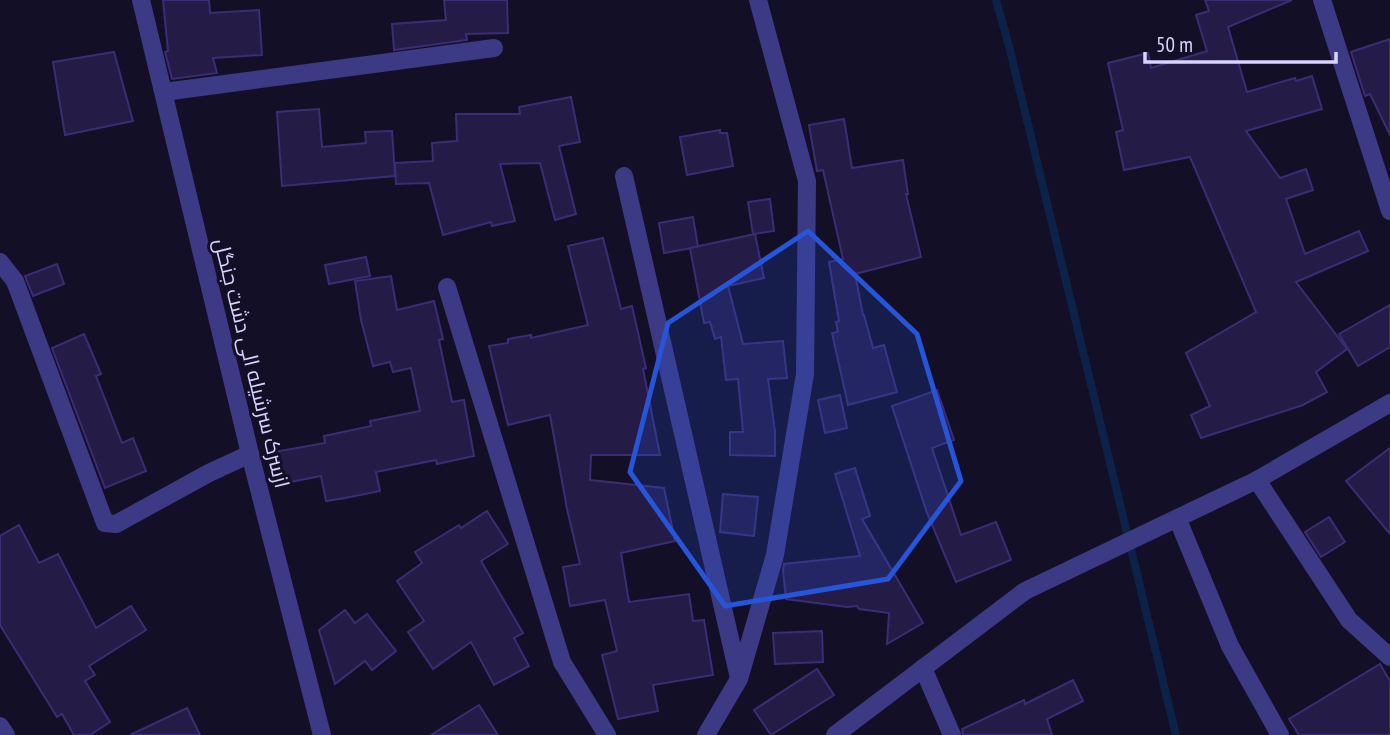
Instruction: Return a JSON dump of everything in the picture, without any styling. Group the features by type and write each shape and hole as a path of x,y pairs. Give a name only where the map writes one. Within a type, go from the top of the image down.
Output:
{"street":[{"name":"ازسرک سرشیله الی دشت جنگل","path":"141,0 250,454 322,735"},
{"path":"706,735 739,679 775,555 805,374 807,181 758,0"},
{"path":"1322,0 1390,211"},
{"path":"163,92 494,48"},
{"path":"624,176 739,679"},
{"path":"0,262 15,281 105,523 116,524 209,473 250,454"},
{"path":"447,287 562,662 607,735"},
{"path":"835,735 1026,591 1257,480 1390,403"},
{"path":"1257,480 1349,620 1390,657"},
{"path":"1178,520 1230,646 1280,735"},
{"path":"923,668 952,735"},
{"path":"0,726 6,735"}],"highlighted area":[{"path":"808,231 917,334 961,481 888,579 725,606 630,472 668,323"}],"building":[{"path":"163,0 209,0 210,13 259,10 262,55 213,58 217,73 172,79 165,52 168,51"},
{"path":"444,0 507,0 508,33 466,34 467,40 394,50 392,24 446,20"},
{"path":"1205,0 1292,0 1228,27 1247,92 1295,78 1296,81 1312,76 1322,109 1246,131 1280,178 1306,169 1313,190 1286,199 1305,254 1359,231 1368,251 1296,282 1347,349 1316,372 1327,392 1303,405 1201,438 1191,415 1210,406 1186,353 1256,312 1190,157 1124,170 1116,132 1123,130 1108,63 1148,53 1151,68 1207,51 1196,15 1209,11"},
{"path":"1390,39 1390,135 1370,94 1365,96 1351,52"},
{"path":"114,52 133,121 65,135 53,62"},
{"path":"571,97 580,142 559,146 576,214 555,220 540,163 500,164 515,221 492,226 491,222 443,235 429,183 396,184 395,163 433,161 432,143 457,141 456,114 520,114 519,107"},
{"path":"319,109 322,147 366,143 365,132 392,131 395,176 282,186 277,112"},
{"path":"844,119 852,168 903,160 906,194 921,257 855,274 873,348 884,345 897,392 848,405 832,333 838,332 836,322 839,321 829,262 843,259 823,170 817,171 809,125"},
{"path":"720,130 720,133 727,133 733,166 687,175 680,137"},
{"path":"770,199 774,231 753,234 748,202"},
{"path":"693,217 698,247 664,253 659,223"},
{"path":"755,234 764,278 728,286 743,344 783,341 787,378 768,379 775,432 775,456 730,455 730,432 743,432 738,379 726,380 721,337 715,339 710,322 704,323 690,248"},
{"path":"603,238 621,309 632,306 646,368 643,369 660,455 591,455 590,480 664,488 675,541 621,553 629,602 689,594 693,621 704,620 713,675 653,685 658,711 618,719 602,655 617,651 605,600 570,606 563,567 580,564 550,415 508,425 489,346 508,343 508,339 531,335 531,338 588,325 568,246"},
{"path":"366,257 370,276 329,284 325,265"},
{"path":"57,264 64,284 33,296 25,276"},
{"path":"391,276 397,310 434,301 443,339 439,340 452,402 464,400 474,456 437,464 436,460 376,472 380,491 326,501 321,476 280,484 274,452 325,443 324,436 371,426 370,421 420,411 411,368 393,372 390,362 373,366 361,320 355,281"},
{"path":"1390,305 1390,347 1358,366 1339,334"},
{"path":"84,334 101,374 96,376 122,443 133,438 146,471 105,488 52,348"},
{"path":"937,390 954,440 932,448 961,535 996,522 1011,560 956,582 927,513 892,406"},
{"path":"840,395 847,428 825,433 818,400"},
{"path":"1390,448 1390,534 1346,481"},
{"path":"855,468 870,516 862,519 923,623 887,644 889,613 859,609 857,606 786,599 784,564 860,556 835,474"},
{"path":"723,494 758,497 754,536 720,532"},
{"path":"487,511 508,544 481,561 523,633 514,638 529,666 494,685 471,642 433,669 408,632 424,621 397,581 422,563 415,552"},
{"path":"1329,517 1345,542 1321,557 1305,532"},
{"path":"19,525 39,563 58,554 96,628 131,606 146,630 89,666 95,675 85,681 110,722 90,735 74,735 62,714 57,717 0,625 0,536"},
{"path":"345,610 355,623 367,614 396,651 372,670 365,661 335,684 319,630"},
{"path":"822,631 823,662 775,664 773,633"},
{"path":"1380,664 1390,681 1390,735 1299,735 1289,719"},
{"path":"817,669 834,695 771,735 754,710"},
{"path":"1073,680 1083,701 1047,719 1052,735 963,735 962,729 1024,700 1025,704"},
{"path":"479,705 498,735 431,735"},
{"path":"187,708 200,735 130,735"}],"waterway":[{"path":"996,0 1176,735"}]}
